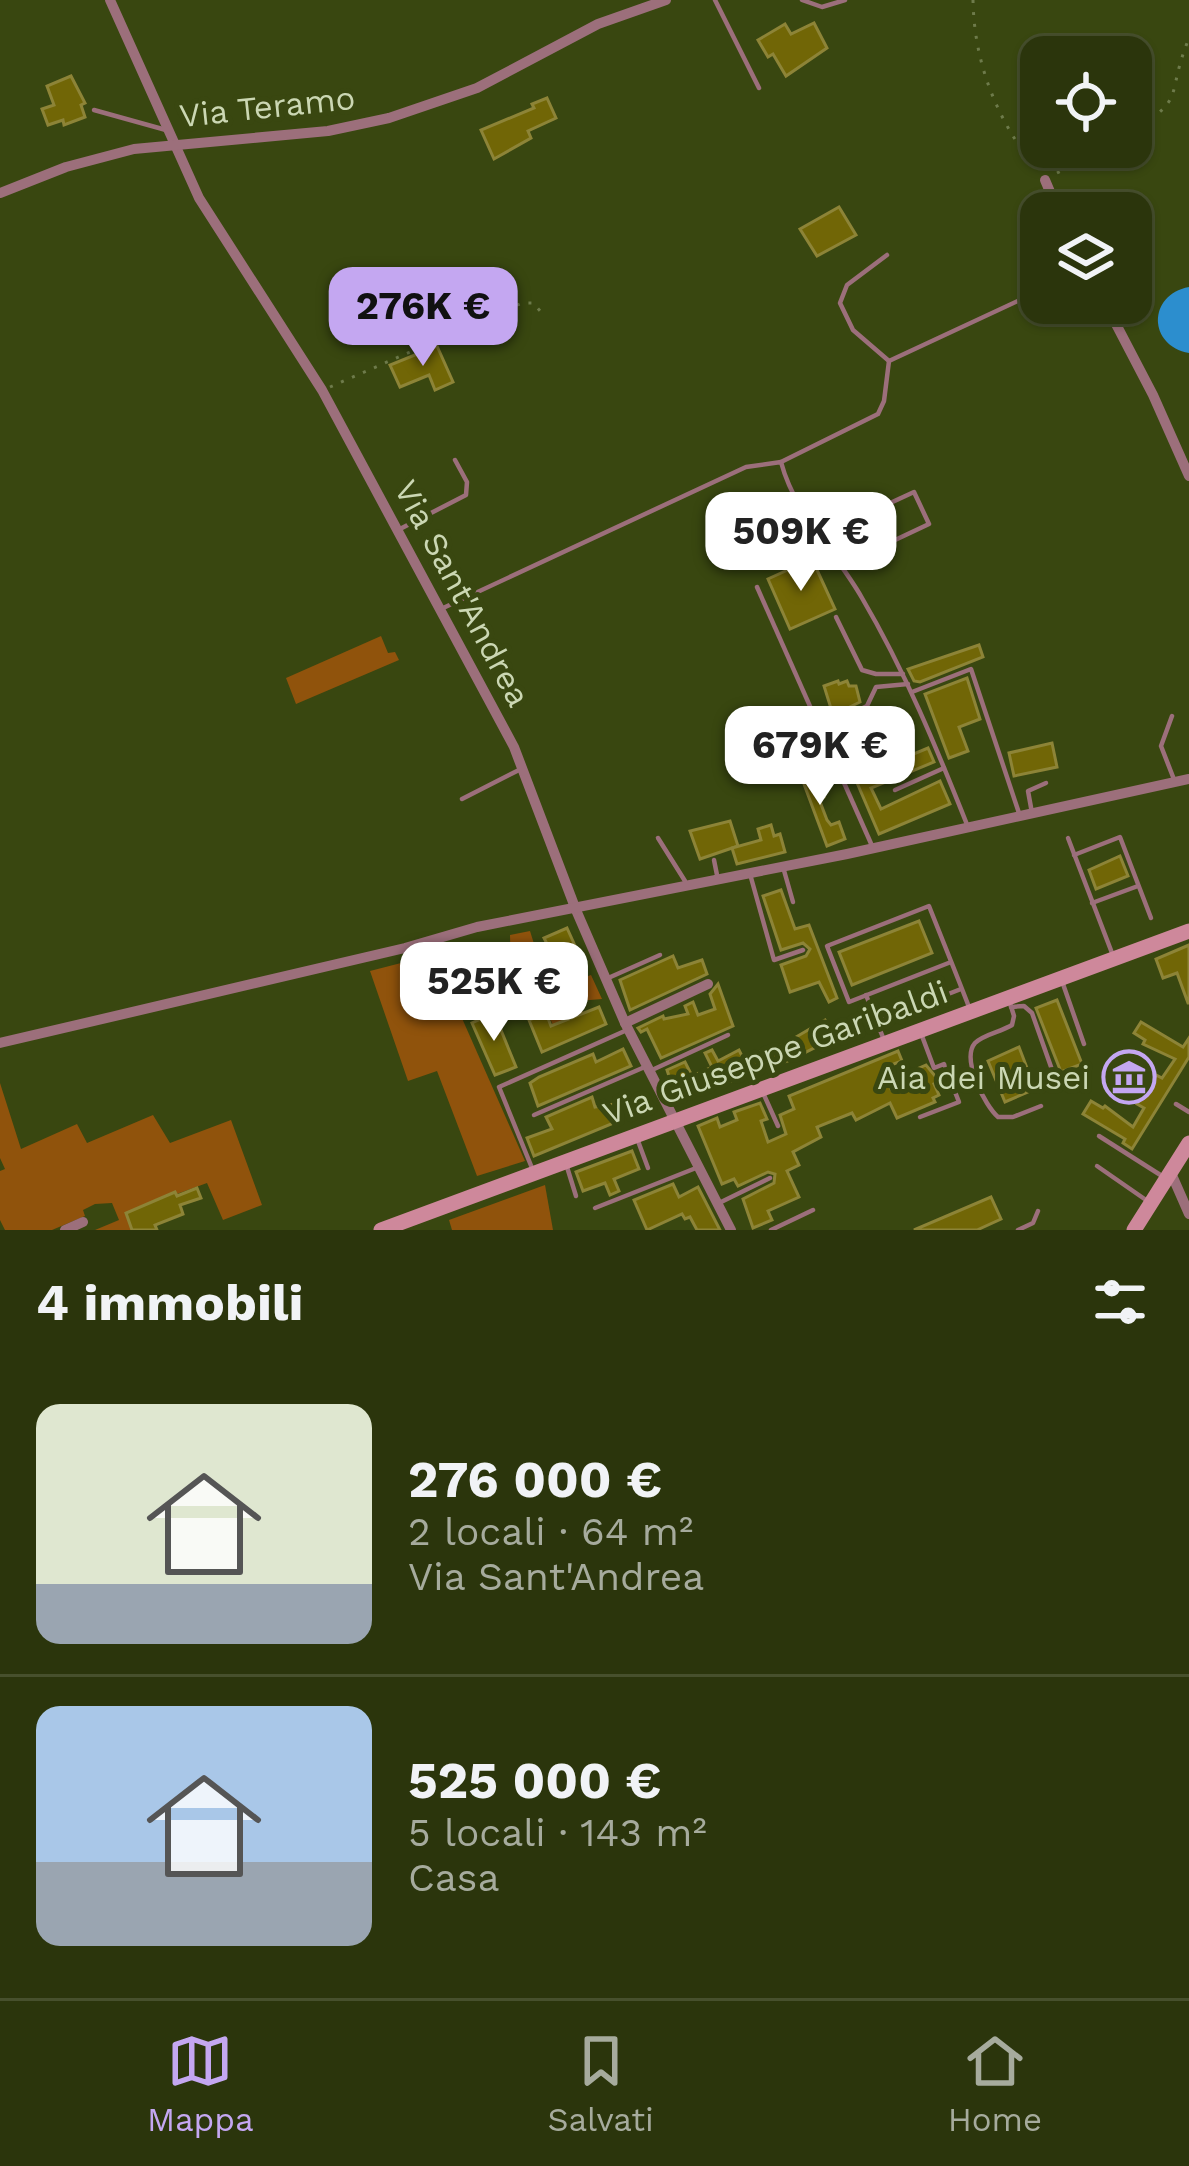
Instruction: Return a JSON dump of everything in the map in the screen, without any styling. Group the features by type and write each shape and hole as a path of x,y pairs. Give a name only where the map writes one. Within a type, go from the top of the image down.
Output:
{"street":[{"name":"Via Sant'Andrea","path":"110,0 204,207 322,390 524,767 576,910 627,1026 731,1230"},
{"name":"Via Teramo","path":"0,194 80,162 173,137 328,131 402,114 468,92 605,21 666,0"},
{"path":"1045,180 1050,192"},
{"path":"1116,324 1189,476"},
{"path":"0,1043 477,927 750,874 1189,779"},
{"name":"Via Giuseppe Garibaldi","path":"381,1230 885,1043 1010,1003 1189,931"},
{"path":"627,1026 708,984"},
{"path":"1134,1230 1189,1143"},
{"path":"1169,1176 1188,1209"},
{"path":"64,1230 83,1222"}],"lane":[{"path":"715,0 759,88"},
{"path":"802,0 822,7 845,0"},
{"path":"94,110 173,137"},
{"path":"887,255 847,285 840,303 853,330 889,361"},
{"path":"889,361 1020,300"},
{"path":"441,609 746,467 782,462 878,414 889,361"},
{"path":"398,530 466,495 467,482 455,460"},
{"path":"782,462 793,497 842,565 908,683 968,827"},
{"path":"821,536 914,492 929,524 842,565"},
{"path":"757,587 873,848"},
{"path":"836,616 862,670 903,674"},
{"path":"912,692 971,668 1026,815"},
{"path":"820,729 867,706 876,687 908,683"},
{"path":"1172,716 1161,746 1175,782"},
{"path":"462,799 524,767"},
{"path":"895,790 944,768"},
{"path":"1026,815 1028,791 1046,783"},
{"path":"1074,855 1120,837 1150,918"},
{"path":"658,838 686,887"},
{"path":"1068,838 1114,958"},
{"path":"714,860 719,880"},
{"path":"783,867 793,902"},
{"path":"750,874 774,960 803,950"},
{"path":"1092,903 1138,885"},
{"path":"951,962 849,1002 827,946 929,906 971,1012"},
{"path":"606,979 660,955"},
{"path":"1061,979 1084,1044"},
{"path":"877,1022 962,989"},
{"path":"866,995 885,1043"},
{"path":"1041,1106 1013,1118 998,1117 990,1110 972,1065 970,1054 976,1042 1012,1025 1010,1003 1032,1013 1056,1081"},
{"path":"534,1173 499,1087 627,1026"},
{"path":"920,1031 934,1068 944,1064 959,1102 920,1117"},
{"path":"534,1115 728,1034"},
{"path":"761,1090 778,1126"},
{"path":"1176,1104 1189,1112"},
{"path":"636,1136 648,1168"},
{"path":"1099,1136 1169,1176"},
{"path":"566,1162 576,1196"},
{"path":"1096,1166 1150,1204"},
{"path":"595,1208 698,1167"},
{"path":"717,1204 770,1178"},
{"path":"770,1230 813,1210"},
{"path":"1018,1230 1033,1223 1038,1211"}],"path":[{"path":"973,0 973,41 1006,125 1045,180 1067,168"},
{"path":"1152,122 1179,101 1179,63 1189,38"},
{"path":"322,390 522,303 533,303 541,311"}],"shaded area":[{"path":"381,636 388,653 395,652 399,660 296,704 286,678"},
{"path":"530,931 540,963 553,961 560,979 532,985 534,998 560,994 560,986 591,975 602,999 578,1001 583,1013 559,1022 555,1030 544,1004 512,1006 510,935"},
{"path":"463,947 480,1005 490,1006 489,1013 474,1019 468,1012 461,1016 525,1161 477,1176 437,1071 408,1081 370,971"},
{"path":"0,1083 21,1149 77,1124 87,1143 153,1115 170,1143 231,1120 262,1205 223,1220 207,1183 133,1210 132,1230 95,1230 119,1220 112,1203 95,1204 83,1210 85,1216 52,1230 5,1230 0,1220 0,1171 5,1169 0,1158"},
{"path":"545,1185 553,1230 452,1230 449,1220"}],"water":[{"path":"1189,287 1189,353 1166,341 1158,320 1166,300"}],"building":[{"path":"814,23 827,48 786,76 758,40 785,24 791,34"},
{"path":"71,76 85,103 81,105 85,117 48,125 42,109 54,105 47,86"},
{"path":"547,98 556,118 528,131 531,138 494,159 481,130"},
{"path":"839,207 856,235 817,256 800,229"},
{"path":"437,346 453,382 435,390 429,375 400,387 390,365"},
{"path":"812,559 835,609 790,629 768,579"},
{"path":"979,645 983,657 920,682 914,681 908,669"},
{"path":"967,678 980,719 959,727 968,751 949,758 925,694"},
{"path":"838,681 856,686 860,702 833,715 824,686"},
{"path":"883,739 892,763 928,748 934,762 871,788 881,809 940,781 950,804 879,834 852,771 875,761 868,745"},
{"path":"1052,743 1057,767 1014,776 1009,753"},
{"path":"808,765 824,797 819,799 827,820 831,825 839,822 845,839 827,846 798,768"},
{"path":"730,821 738,846 700,859 690,831"},
{"path":"771,825 774,836 780,834 785,852 737,864 732,848 761,840 758,829"},
{"path":"1120,856 1128,876 1096,889 1089,870"},
{"path":"781,890 795,929 809,925 837,998 829,1002 819,982 790,992 781,965 806,956 810,949 803,943 781,950 763,896"},
{"path":"919,921 932,953 852,985 839,952"},
{"path":"567,928 586,970 560,981 556,971 560,969 544,938"},
{"path":"1189,945 1188,1003 1177,973 1163,978 1156,959"},
{"path":"673,956 678,968 702,960 707,974 630,1010 620,980"},
{"path":"493,958 506,964 506,988 486,995 478,969"},
{"path":"718,984 733,1026 661,1058 647,1029 641,1032 638,1028 663,1016 688,1014 685,1006 693,1002 698,1015 715,1009 710,994"},
{"path":"1057,1000 1082,1064 1061,1072 1036,1008"},
{"path":"599,1007 606,1024 542,1052 529,1020 546,1013 551,1026"},
{"path":"494,1013 516,1067 495,1075 472,1023"},
{"path":"825,1020 834,1038 790,1060 676,1101 671,1092 667,1070 685,1062 692,1076 712,1067 705,1053 712,1050 718,1061 739,1050 744,1060 760,1052 762,1057"},
{"path":"1141,1022 1183,1047 1189,1038 1189,1057 1132,1149 1123,1143 1125,1139 1083,1114 1091,1101 1133,1127 1144,1108 1137,1104 1156,1075 1162,1078 1175,1059 1143,1044 1145,1040 1134,1033"},
{"path":"1019,1047 1035,1089 1005,1102 988,1061"},
{"path":"623,1049 631,1066 538,1106 530,1083 593,1054 596,1062"},
{"path":"898,1051 902,1061 883,1068 891,1089 917,1078 917,1069 926,1065 940,1082 934,1084 939,1095 933,1098 935,1102 897,1118 890,1103 856,1120 852,1113 817,1127 821,1137 793,1152 799,1165 787,1171 799,1197 768,1211 772,1220 753,1228 743,1199 774,1183 775,1174 768,1172 738,1186 734,1179 722,1184 698,1126 717,1118 720,1127 737,1120 734,1112 760,1103 767,1119 761,1121 768,1142 786,1134 780,1115 794,1109 789,1096"},
{"path":"592,1097 595,1107 615,1104 621,1120 534,1156 527,1138 552,1129 546,1117"},
{"path":"632,1151 639,1169 614,1179 619,1191 610,1195 605,1183 583,1191 576,1172"},
{"path":"673,1184 679,1197 698,1187 720,1230 697,1230 690,1217 685,1219 682,1214 647,1230 634,1200"},
{"path":"197,1188 201,1198 180,1205 183,1214 155,1225 157,1230 132,1230 126,1213"},
{"path":"991,1197 1001,1219 977,1230 914,1230"}],"place":[{"name":"Aia dei Musei","path":"1129,1077"}]}
